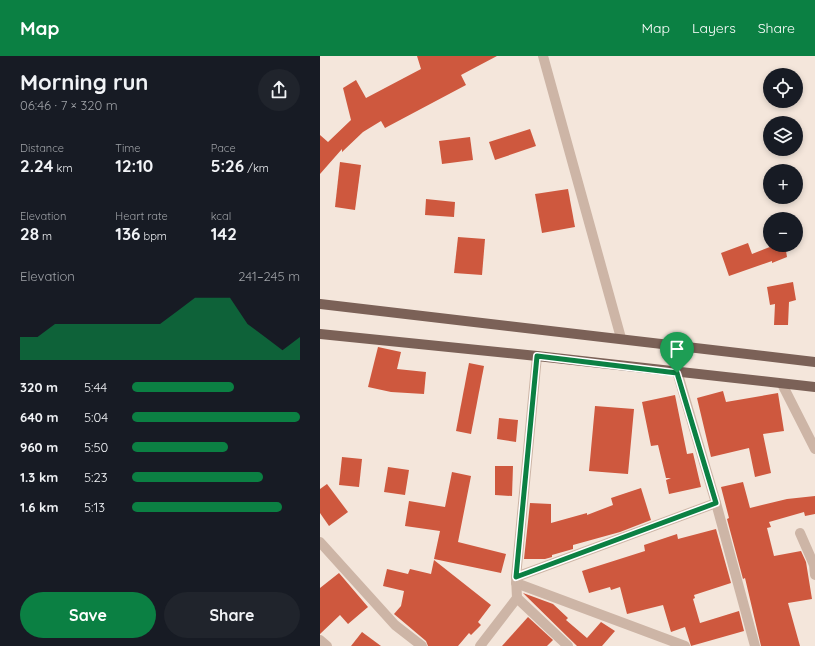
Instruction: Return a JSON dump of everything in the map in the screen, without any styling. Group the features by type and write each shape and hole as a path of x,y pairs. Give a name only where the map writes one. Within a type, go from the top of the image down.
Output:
{"main road":[{"path":"320,304 621,338 815,362"},
{"path":"320,337 537,356 677,373 815,387"}],"street":[{"path":"544,56 621,338"},
{"path":"669,344 716,503 755,646"},
{"path":"480,646 517,598 516,580 537,356"},
{"path":"782,384 815,449"},
{"path":"516,580 716,503"},
{"path":"800,533 814,569"},
{"path":"320,542 395,625 422,646"},
{"path":"516,580 685,646"},
{"path":"517,598 568,646"},
{"path":"320,640 327,646"}],"building":[{"path":"417,56 497,56 461,75 466,85 385,128 381,121 363,132 342,152 342,149 320,174 320,135 328,142 351,120 343,88 356,80 366,98 421,69"},
{"path":"530,129 536,146 495,160 489,142"},
{"path":"470,137 473,160 442,164 439,141"},
{"path":"340,162 361,165 355,210 335,207"},
{"path":"568,189 575,227 542,233 535,194"},
{"path":"426,199 455,202 454,217 425,215"},
{"path":"458,237 485,239 482,275 454,273"},
{"path":"748,243 752,254 763,250 763,252 786,252 787,257 729,276 721,253"},
{"path":"793,282 796,300 789,302 788,325 774,325 775,304 770,305 767,287"},
{"path":"378,347 401,352 397,369 426,372 424,394 391,392 368,387"},
{"path":"469,363 484,366 471,434 456,431"},
{"path":"723,391 726,402 778,393 784,431 763,434 771,473 755,477 749,448 711,457 697,398"},
{"path":"675,395 687,454 693,453 701,487 669,494 666,480 671,478 666,478 658,445 651,446 642,402"},
{"path":"595,406 634,409 628,474 589,471"},
{"path":"499,418 518,420 516,442 497,439"},
{"path":"342,457 362,459 359,487 339,485"},
{"path":"495,466 513,466 512,496 495,495"},
{"path":"388,467 409,470 405,495 384,492"},
{"path":"452,472 471,476 458,542 506,554 501,573 434,559 440,531 405,526 409,501 445,507"},
{"path":"743,482 750,508 787,499 815,496 815,514 805,516 804,512 769,522 771,527 767,528 774,556 801,551 806,562 812,599 788,603 800,646 761,646 745,578 743,579 727,519 729,518 721,487"},
{"path":"327,484 348,512 329,526 320,513 320,489"},
{"path":"641,488 651,520 620,532 573,545 573,549 552,555 552,557 545,559 524,559 530,503 551,504 551,523 587,513 587,515 613,505 611,498"},
{"path":"716,529 731,583 694,595 695,598 693,599 700,623 739,611 744,631 691,646 685,627 671,632 663,605 627,614 620,587 611,590 610,587 589,593 582,571 645,551 644,545 677,534 678,539"},
{"path":"434,560 491,605 478,622 481,625 471,635 469,633 458,646 428,646 426,641 394,614 401,606 404,591 383,586 387,569 408,574 410,569 431,574"},
{"path":"339,573 368,607 348,624 340,615 320,634 320,588"},
{"path":"523,593 553,604 568,618 566,620 587,638 601,622 615,631 602,646 577,646"},
{"path":"528,617 553,640 547,646 502,646"},
{"path":"362,632 381,646 351,646"}],"route":[{"path":"537,356 677,373 716,503 516,577 537,356"}]}
